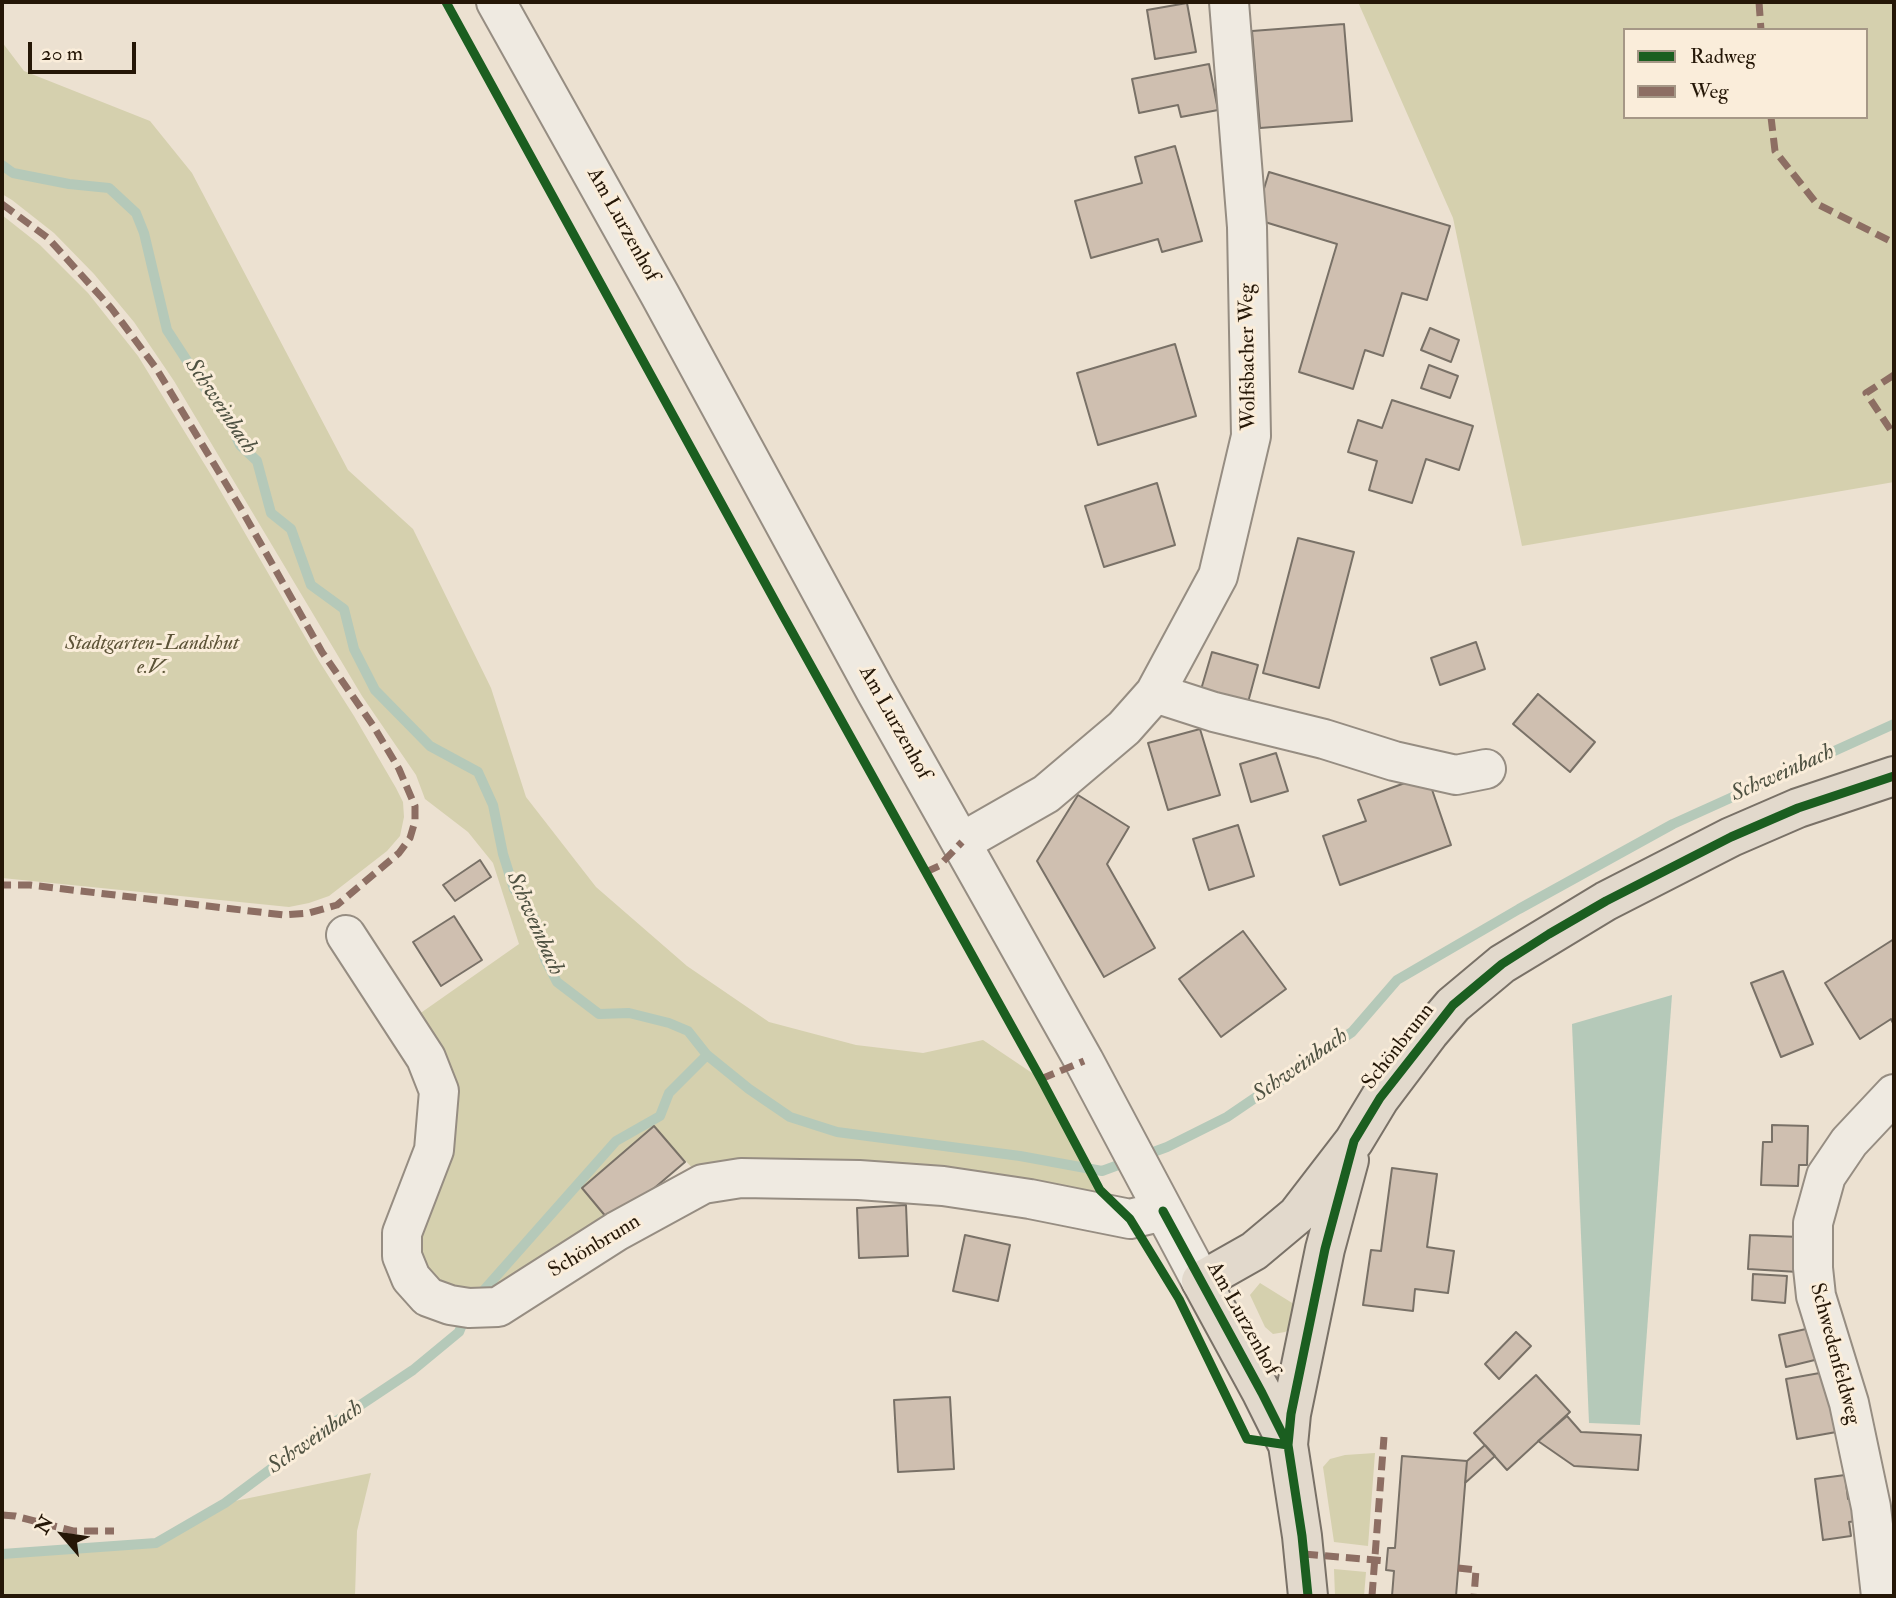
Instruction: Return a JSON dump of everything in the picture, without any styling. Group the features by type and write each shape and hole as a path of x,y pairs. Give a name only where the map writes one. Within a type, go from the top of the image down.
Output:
{"main road":[{"name":"Schönbrunn","path":"1201,1281 1254,1251 1297,1215 1354,1141 1380,1098 1430,1033 1453,1005 1502,964 1606,901 1731,837 1798,808 1894,776"},
{"name":"Schönbrunn","path":"1308,1596 1288,1445 1291,1414 1325,1249 1354,1141"},
{"name":"Am Lurzenhof","path":"1201,1281 1288,1445"}],"street":[{"name":"Am Lurzenhof","path":"496,2 660,295 875,690 962,842 1201,1281"},
{"name":"Wolfsbacher Weg","path":"962,842 1046,794 1124,728 1155,694 1218,576 1251,436 1247,227 1229,2"},
{"path":"1155,694 1214,712 1324,739 1394,761 1457,775 1486,769"},
{"name":"Schönbrunn","path":"346,934 426,1058 439,1091 434,1150 402,1233 402,1256 411,1278 428,1297 450,1305 469,1308 498,1307 617,1231 703,1184 741,1178 859,1180 943,1186 1030,1199 1129,1219 1155,1195"},
{"name":"Schwedenfeldweg","path":"1881,1596 1871,1507 1849,1403 1816,1296 1812,1268 1813,1223 1826,1176 1849,1142 1894,1094"}],"green space":[{"path":"1358,2 1894,2 1894,482 1522,546 1453,218"},
{"path":"2,42 24,71 150,121 192,173 348,470 413,529 491,688 526,797 596,887 687,966 769,1022 856,1045 923,1053 983,1040 1041,1079 1100,1190 1129,1219 697,1173 654,1127 582,1188 612,1224 498,1307 411,1278 434,1150 405,1024 519,944 493,863 468,832 425,799 416,775 362,696 174,381 134,322 94,274 54,233 2,194"},
{"name":"Stadtgarten-Landshut e.V.","path":"2,215 40,245 88,293 138,356 213,478 403,802 404,817 400,836 387,851 329,896 289,907 2,878"},
{"path":"1260,1283 1297,1306 1292,1327 1285,1332 1273,1334 1265,1327 1250,1295"},
{"path":"1375,1453 1368,1546 1334,1542 1323,1467 1330,1459"},
{"path":"371,1473 357,1531 355,1596 2,1596 2,1554 156,1543 225,1503"},
{"path":"1334,1569 1366,1572 1364,1596 1335,1596"}],"shaded area":[{"path":"1672,995 1640,1425 1589,1423 1572,1024"}],"building":[{"path":"1187,3 1196,52 1155,59 1147,10"},
{"path":"1344,24 1352,121 1260,128 1252,31"},
{"path":"1209,64 1218,110 1181,117 1178,105 1139,113 1132,79"},
{"path":"1175,146 1202,241 1162,252 1158,239 1091,258 1075,201 1142,183 1135,157"},
{"path":"1269,172 1450,226 1427,300 1402,293 1383,356 1365,350 1353,389 1299,372 1337,244 1255,219"},
{"path":"1430,328 1459,340 1451,362 1421,350"},
{"path":"1175,344 1196,416 1098,445 1077,373"},
{"path":"1429,365 1458,376 1450,398 1421,388"},
{"path":"1392,400 1473,426 1459,470 1426,459 1412,503 1369,490 1377,461 1348,452 1358,420 1382,428"},
{"path":"1157,483 1175,545 1104,567 1085,506"},
{"path":"1298,538 1354,552 1319,688 1263,673"},
{"path":"1476,642 1485,669 1440,685 1431,658"},
{"path":"1212,652 1258,665 1247,706 1200,693"},
{"path":"1538,694 1595,742 1570,772 1513,724"},
{"path":"1200,729 1220,795 1168,810 1148,743"},
{"path":"1276,753 1288,791 1251,802 1240,764"},
{"path":"1427,775 1451,845 1340,885 1323,836 1366,821 1358,800"},
{"path":"1078,795 1129,827 1107,864 1155,948 1104,977 1037,861"},
{"path":"1238,825 1254,876 1209,890 1193,839"},
{"path":"480,860 491,877 455,901 443,885"},
{"path":"454,916 482,960 441,986 413,942"},
{"path":"1243,931 1286,989 1221,1037 1179,979"},
{"path":"1894,939 1894,1025 1891,1019 1860,1039 1825,983"},
{"path":"1783,971 1813,1044 1781,1057 1751,983"},
{"path":"1772,1125 1808,1126 1807,1165 1799,1165 1798,1186 1761,1185 1763,1142 1772,1142"},
{"path":"654,1126 685,1162 612,1224 582,1188"},
{"path":"1392,1168 1437,1174 1427,1247 1454,1251 1448,1293 1415,1289 1413,1311 1363,1305 1371,1250 1381,1251"},
{"path":"906,1205 908,1256 859,1258 857,1208"},
{"path":"965,1235 1010,1245 998,1301 953,1291"},
{"path":"1750,1235 1800,1237 1798,1272 1748,1269"},
{"path":"1753,1274 1787,1276 1785,1303 1752,1300"},
{"path":"1815,1327 1823,1358 1786,1367 1779,1335"},
{"path":"1516,1332 1531,1346 1499,1379 1485,1364"},
{"path":"1831,1371 1842,1431 1797,1439 1786,1379"},
{"path":"1536,1375 1570,1412 1507,1470 1474,1433"},
{"path":"950,1397 954,1469 898,1472 894,1400"},
{"path":"1567,1416 1581,1432 1641,1435 1638,1470 1574,1466 1538,1441"},
{"path":"1485,1445 1495,1456 1465,1483 1467,1461"},
{"path":"1402,1456 1467,1461 1456,1596 1392,1596 1394,1571 1386,1570 1388,1548 1395,1548"},
{"path":"1845,1475 1848,1499 1862,1497 1865,1520 1849,1522 1851,1536 1823,1540 1815,1479"}],"waterway":[{"name":"Schweinbach","path":"2,165 13,173 69,184 109,188 136,213 144,233 167,330 210,396 224,411 240,445 257,461 271,513 291,529 311,585 344,609 354,649 375,690 430,746 478,772 493,805 503,854 514,889 527,904 536,922 545,959 557,982 599,1014 629,1013 669,1023 688,1031 707,1055 749,1089 790,1117 837,1132 1020,1156 1102,1171 1167,1147 1227,1117 1352,1032 1397,980 1519,909 1673,824 1894,724"},
{"name":"Schweinbach","path":"476,1299 616,1141 660,1116 669,1093 707,1055"},
{"name":"Schweinbach","path":"2,1554 156,1543 225,1503 326,1428 413,1370 459,1332 466,1315"}],"marked path":[{"path":"1759,2 1761,28"},
{"path":"1771,119 1775,151 1817,204 1894,243"},
{"path":"2,204 48,238 112,309 156,368 240,507 322,652 374,727 399,769 415,806 415,821 410,838 399,853 337,905 309,913 284,915 30,885 2,885"},
{"path":"1894,375 1866,393 1894,435"},
{"path":"926,872 939,866 962,842"},
{"path":"1041,1079 1084,1061"},
{"path":"1372,1596 1384,1437"},
{"path":"2,1515 73,1531 114,1531"},
{"path":"1304,1554 1387,1561"},
{"path":"1458,1568 1476,1570 1474,1596"}],"cycle path":[{"path":"446,2 1100,1190 1130,1219 1179,1299 1247,1439 1288,1445"},
{"path":"1308,1596 1288,1445 1291,1414 1325,1249 1354,1141 1380,1098 1453,1005 1502,964 1549,934 1606,901 1731,837 1798,808 1894,776"},
{"path":"1163,1211 1288,1445"}]}
